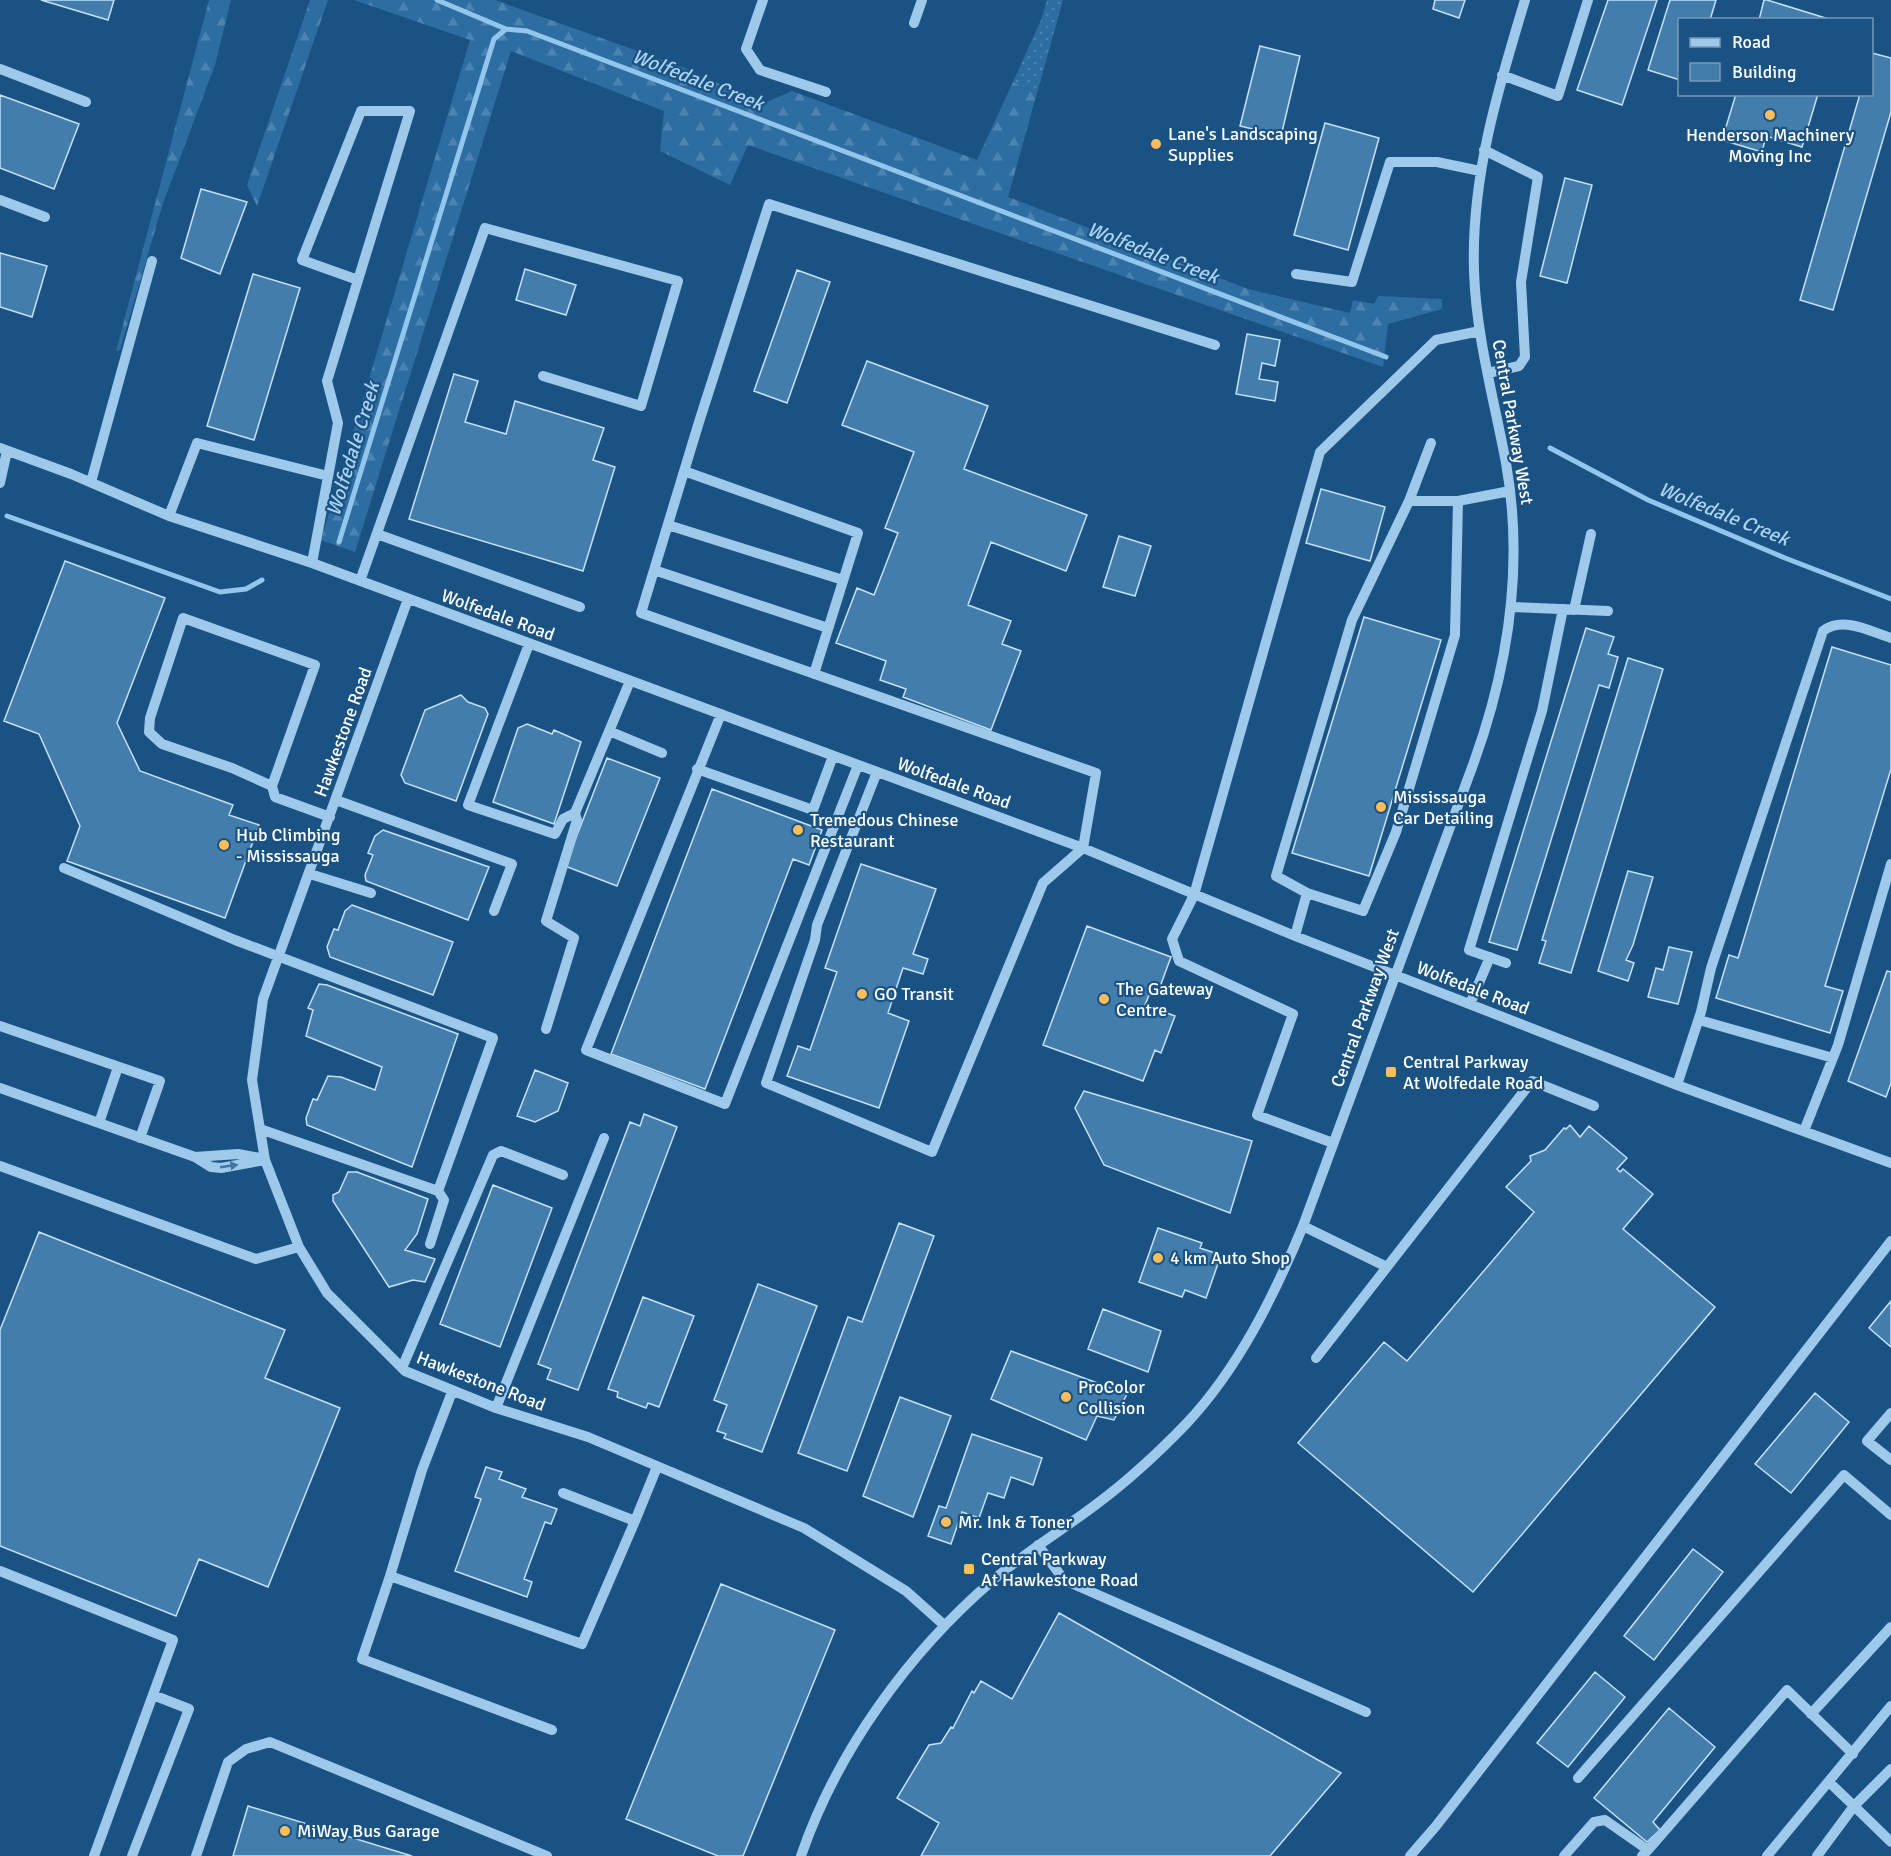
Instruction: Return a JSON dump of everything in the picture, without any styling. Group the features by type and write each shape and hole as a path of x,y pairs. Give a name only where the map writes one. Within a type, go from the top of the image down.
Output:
{"street":[{"path":"763,0 746,49 755,63 760,70 826,93"},
{"path":"914,23 922,0"},
{"name":"Central Parkway West","path":"801,1856 808,1834 849,1753 896,1683 944,1625 993,1580 1098,1503 1146,1464 1187,1422 1241,1350 1287,1265 1303,1226 1490,717 1501,673 1511,607 1514,546 1510,491 1480,331 1474,272 1474,220 1484,150 1502,75 1525,0"},
{"path":"1502,75 1558,96 1588,0"},
{"path":"0,69 86,102"},
{"path":"312,563 338,423 327,381 410,111 361,111 302,260 358,280"},
{"path":"1484,150 1538,177 1521,282 1525,357 1519,366 1488,373"},
{"path":"1296,274 1352,282 1390,162 1437,162 1480,171"},
{"path":"0,200 45,217"},
{"path":"877,772 817,925 815,940 766,1083 932,1152 1043,883 1083,848 1096,773 641,613 769,204 1215,345"},
{"path":"360,581 485,228 678,281 641,406 543,376"},
{"path":"91,482 153,261"},
{"path":"1333,1143 1257,1115 1293,1014 1179,961 1172,939 1194,895 1320,452 1436,340 1480,331"},
{"path":"169,516 196,443 328,476"},
{"path":"1431,443 1409,501 1352,620 1276,876 1307,893 1363,911 1396,832 1455,635 1458,501"},
{"path":"0,483 4,449"},
{"name":"Wolfedale Road","path":"4,449 91,482 169,516 312,563 1083,848 1295,936 1677,1085 1890,1162"},
{"path":"684,471 858,533 814,674"},
{"path":"1409,501 1458,501 1510,491"},
{"path":"668,525 843,580"},
{"path":"378,534 580,607"},
{"path":"1506,963 1469,950 1542,711 1568,609 1591,534"},
{"path":"654,570 828,628"},
{"name":"Hawkestone Road","path":"408,599 263,999 252,1080 265,1160 299,1247 327,1293 402,1368 452,1392 588,1437 804,1528 906,1591 944,1625"},
{"path":"1511,607 1608,611"},
{"path":"272,786 232,768 162,744 149,732 150,718 183,618 315,665 272,786 275,796 330,818"},
{"path":"1677,1085 1699,1020 1711,968 1823,632 1832,625 1841,623 1891,638"},
{"path":"529,644 468,805 555,834 563,819 575,813"},
{"path":"546,1029 574,938 546,921 577,820 575,813 630,681"},
{"path":"721,714 586,1050 725,1104 858,765"},
{"path":"609,731 662,753"},
{"path":"697,769 813,810 834,756"},
{"path":"336,800 512,864 494,911"},
{"path":"1804,1131 1833,1058 1891,864"},
{"path":"64,868 235,940 280,955 493,1038 438,1191"},
{"path":"310,874 370,892"},
{"path":"1295,936 1307,893"},
{"path":"1470,1004 1490,957"},
{"path":"1699,1020 1833,1058"},
{"path":"0,1026 160,1081 140,1138"},
{"path":"99,1123 118,1067"},
{"path":"1316,1358 1532,1081 1594,1106"},
{"path":"0,1088 195,1157 211,1167 265,1160"},
{"path":"260,1129 438,1191 444,1200 430,1244"},
{"path":"496,1408 604,1138"},
{"path":"402,1368 493,1155 501,1151 563,1175"},
{"path":"0,1166 256,1259 299,1247"},
{"path":"1303,1226 1387,1266"},
{"path":"1410,1856 1891,1241"},
{"path":"452,1392 422,1470 362,1659 552,1730"},
{"path":"1891,1413 1867,1441 1891,1460"},
{"path":"390,1576 582,1644 657,1467"},
{"path":"1578,1778 1844,1475 1891,1515"},
{"path":"563,1493 635,1521"},
{"path":"1038,1545 1064,1580 1366,1712"},
{"path":"0,1571 173,1640 94,1856"},
{"path":"1811,1714 1891,1627"},
{"path":"1564,1856 1594,1822 1605,1820 1645,1853 1786,1690 1853,1754"},
{"path":"132,1856 189,1709 153,1695"},
{"path":"1767,1856 1830,1783 1891,1706"},
{"path":"196,1856 228,1762 246,1749 270,1742 547,1856"},
{"path":"1817,1856 1854,1806 1891,1769"},
{"path":"1830,1783 1891,1842"}],"green space":[{"path":"209,0 231,0 215,65 163,203 120,350 116,351"},
{"path":"310,0 328,0 257,206 247,185"},
{"path":"354,0 495,0 685,68 762,104 792,91 977,160 1013,82 1037,93 1008,197 1248,289 1350,313 1353,300 1374,304 1378,296 1442,299 1442,309 1388,324 1383,367 748,145 730,185 660,151 664,111 511,51 355,552 321,540 470,40"},
{"path":"1047,0 1063,0 1037,93 1013,82 1041,20"}],"building":[{"path":"41,0 114,0 108,20"},
{"path":"1435,0 1465,0 1459,18 1433,9"},
{"path":"1608,0 1657,0 1622,105 1577,90"},
{"path":"1670,0 1716,0 1711,18 1678,18 1678,79 1648,70"},
{"path":"1764,0 1767,0 1826,18 1760,18"},
{"path":"1260,46 1300,56 1281,136 1240,126"},
{"path":"1873,53 1891,58 1891,112 1833,310 1800,300 1859,96 1873,96"},
{"path":"0,95 79,124 54,189 0,168"},
{"name":"Henderson Machinery Moving Inc","path":"1735,96 1817,96 1802,147 1766,136 1762,152 1722,140"},
{"path":"1325,123 1379,138 1348,250 1294,235"},
{"path":"1565,178 1592,185 1567,283 1540,276"},
{"path":"201,189 247,202 220,274 181,258"},
{"path":"0,253 47,266 32,317 0,307"},
{"path":"525,269 576,285 566,315 516,300"},
{"path":"797,270 830,282 787,403 754,391"},
{"path":"253,274 300,288 254,440 207,426"},
{"path":"1247,334 1280,340 1275,366 1262,363 1259,379 1278,382 1275,401 1236,394"},
{"path":"867,361 988,406 964,469 1087,515 1066,571 991,542 968,605 1011,621 1002,644 1021,651 991,730 903,697 906,689 880,680 886,661 836,643 857,588 874,595 898,533 885,528 914,452 842,425"},
{"path":"454,374 478,381 465,422 506,434 515,401 604,428 593,460 615,467 583,571 409,519"},
{"path":"1321,489 1385,507 1370,561 1306,543"},
{"path":"1119,536 1151,546 1135,596 1103,587"},
{"path":"65,561 165,598 117,723 140,771 233,805 229,815 259,825 225,918 67,861 80,826 39,734 4,721"},
{"path":"1364,617 1441,640 1369,876 1292,853"},
{"path":"1586,628 1614,637 1608,654 1618,657 1609,688 1599,685 1517,950 1489,942"},
{"path":"1832,647 1891,665 1891,769 1825,986 1843,991 1830,1033 1716,998 1729,955 1738,958"},
{"path":"1628,658 1663,669 1571,973 1539,963 1546,941 1542,940"},
{"path":"461,695 468,702 485,708 488,714 456,801 405,783 401,775 425,710"},
{"path":"527,724 552,734 554,730 581,742 554,824 493,802 518,728"},
{"path":"607,758 660,778 617,886 565,866"},
{"path":"712,789 822,830 809,865 793,859 705,1089 611,1054"},
{"path":"383,830 489,867 468,920 366,881 365,875 373,855 368,853 375,836"},
{"name":"GO Transit","path":"861,864 936,889 913,954 928,959 923,974 903,968 888,1013 909,1021 879,1108 787,1076 798,1046 810,1050 837,972 825,968"},
{"path":"1628,871 1653,877 1633,945 1626,960 1634,963 1628,981 1598,971"},
{"path":"352,905 453,942 433,995 330,957 327,947 334,929 338,930 345,911"},
{"name":"The Gateway Centre","path":"1087,926 1171,957 1158,992 1151,990 1145,1005 1175,1016 1161,1053 1155,1050 1143,1081 1043,1045"},
{"path":"1669,947 1692,952 1678,1004 1648,997 1656,968 1663,970"},
{"path":"1887,971 1891,972 1891,1083 1886,1097 1848,1081"},
{"path":"319,984 458,1034 412,1167 307,1125 306,1118 313,1099 317,1100 328,1076 341,1077 375,1090 382,1067 306,1036 313,1010 308,1008"},
{"path":"535,1070 568,1083 558,1111 535,1122 517,1116"},
{"path":"1084,1091 1252,1141 1230,1213 1104,1165 1075,1108"},
{"path":"644,1114 677,1127 578,1390 547,1379 551,1369 538,1364 630,1122 640,1126"},
{"path":"1570,1125 1580,1137 1589,1126 1627,1158 1617,1169 1620,1172 1623,1169 1653,1194 1623,1229 1715,1307 1473,1592 1298,1443 1384,1342 1407,1361 1534,1212 1506,1187 1531,1161 1530,1156 1545,1150 1564,1128"},
{"path":"348,1172 357,1172 428,1199 417,1234 405,1250 435,1259 425,1282 413,1280 389,1287 333,1201 333,1195 339,1192"},
{"path":"493,1185 552,1208 500,1347 440,1324"},
{"path":"899,1223 934,1236 847,1471 798,1453 848,1317 862,1322"},
{"path":"1158,1228 1202,1243 1200,1248 1221,1255 1206,1298 1185,1290 1182,1297 1139,1282"},
{"path":"39,1232 285,1330 265,1378 340,1408 268,1587 199,1559 176,1616 0,1546 0,1330"},
{"path":"758,1284 817,1306 762,1452 724,1438 726,1434 717,1431 727,1405 714,1400"},
{"path":"643,1297 694,1316 659,1407 648,1403 646,1408 617,1397 618,1392 608,1389"},
{"path":"1891,1301 1891,1347 1869,1328"},
{"path":"1103,1309 1161,1331 1148,1372 1088,1349"},
{"path":"1011,1351 1127,1394 1114,1420 1097,1416 1086,1440 991,1399"},
{"path":"1815,1393 1849,1422 1791,1493 1755,1464"},
{"path":"900,1397 951,1416 913,1517 863,1496"},
{"path":"972,1434 1042,1458 1033,1485 1011,1477 1004,1498 988,1493 979,1518 962,1512 951,1544 928,1536 939,1506 946,1508"},
{"path":"486,1467 502,1472 499,1479 526,1489 522,1497 557,1509 551,1524 545,1522 524,1579 532,1582 527,1597 455,1571 481,1499 475,1497"},
{"path":"1693,1549 1723,1572 1654,1660 1624,1636"},
{"path":"721,1584 835,1630 743,1856 718,1856 626,1819"},
{"path":"1059,1613 1341,1773 1270,1856 921,1856 939,1823 897,1798 929,1745 941,1743 951,1727 953,1728 972,1691 974,1693 981,1681 1012,1699"},
{"path":"1595,1672 1625,1697 1568,1767 1537,1743"},
{"path":"1669,1708 1715,1747 1653,1822 1660,1830 1647,1842 1594,1798"},
{"name":"MiWay Bus Garage","path":"248,1806 412,1856 233,1856"}],"waterway":[{"path":"437,0 506,29"},
{"name":"Wolfedale Creek","path":"339,542 494,39 506,29 527,31 1386,357"},
{"name":"Wolfedale Creek","path":"1550,448 1648,500 1785,558 1891,599"},
{"name":"Wolfedale Creek","path":"7,516 220,592 246,589 262,580"}],"place":[{"name":"Henderson Machinery Moving Inc","path":"1770,115"},
{"name":"Lane's Landscaping Supplies","path":"1156,144"},
{"name":"Mississauga Car Detailing","path":"1381,807"},
{"name":"Tremedous Chinese Restaurant","path":"798,830"},
{"name":"Hub Climbing - Mississauga","path":"224,845"},
{"name":"GO Transit","path":"862,994"},
{"name":"The Gateway Centre","path":"1104,999"},
{"name":"Central Parkway At Wolfedale Road","path":"1391,1072"},
{"name":"4 km Auto Shop","path":"1158,1258"},
{"name":"ProColor Collision","path":"1066,1397"},
{"name":"Mr. Ink & Toner","path":"946,1522"},
{"name":"Central Parkway At Hawkestone Road","path":"969,1569"},
{"name":"MiWay Bus Garage","path":"285,1831"}]}
